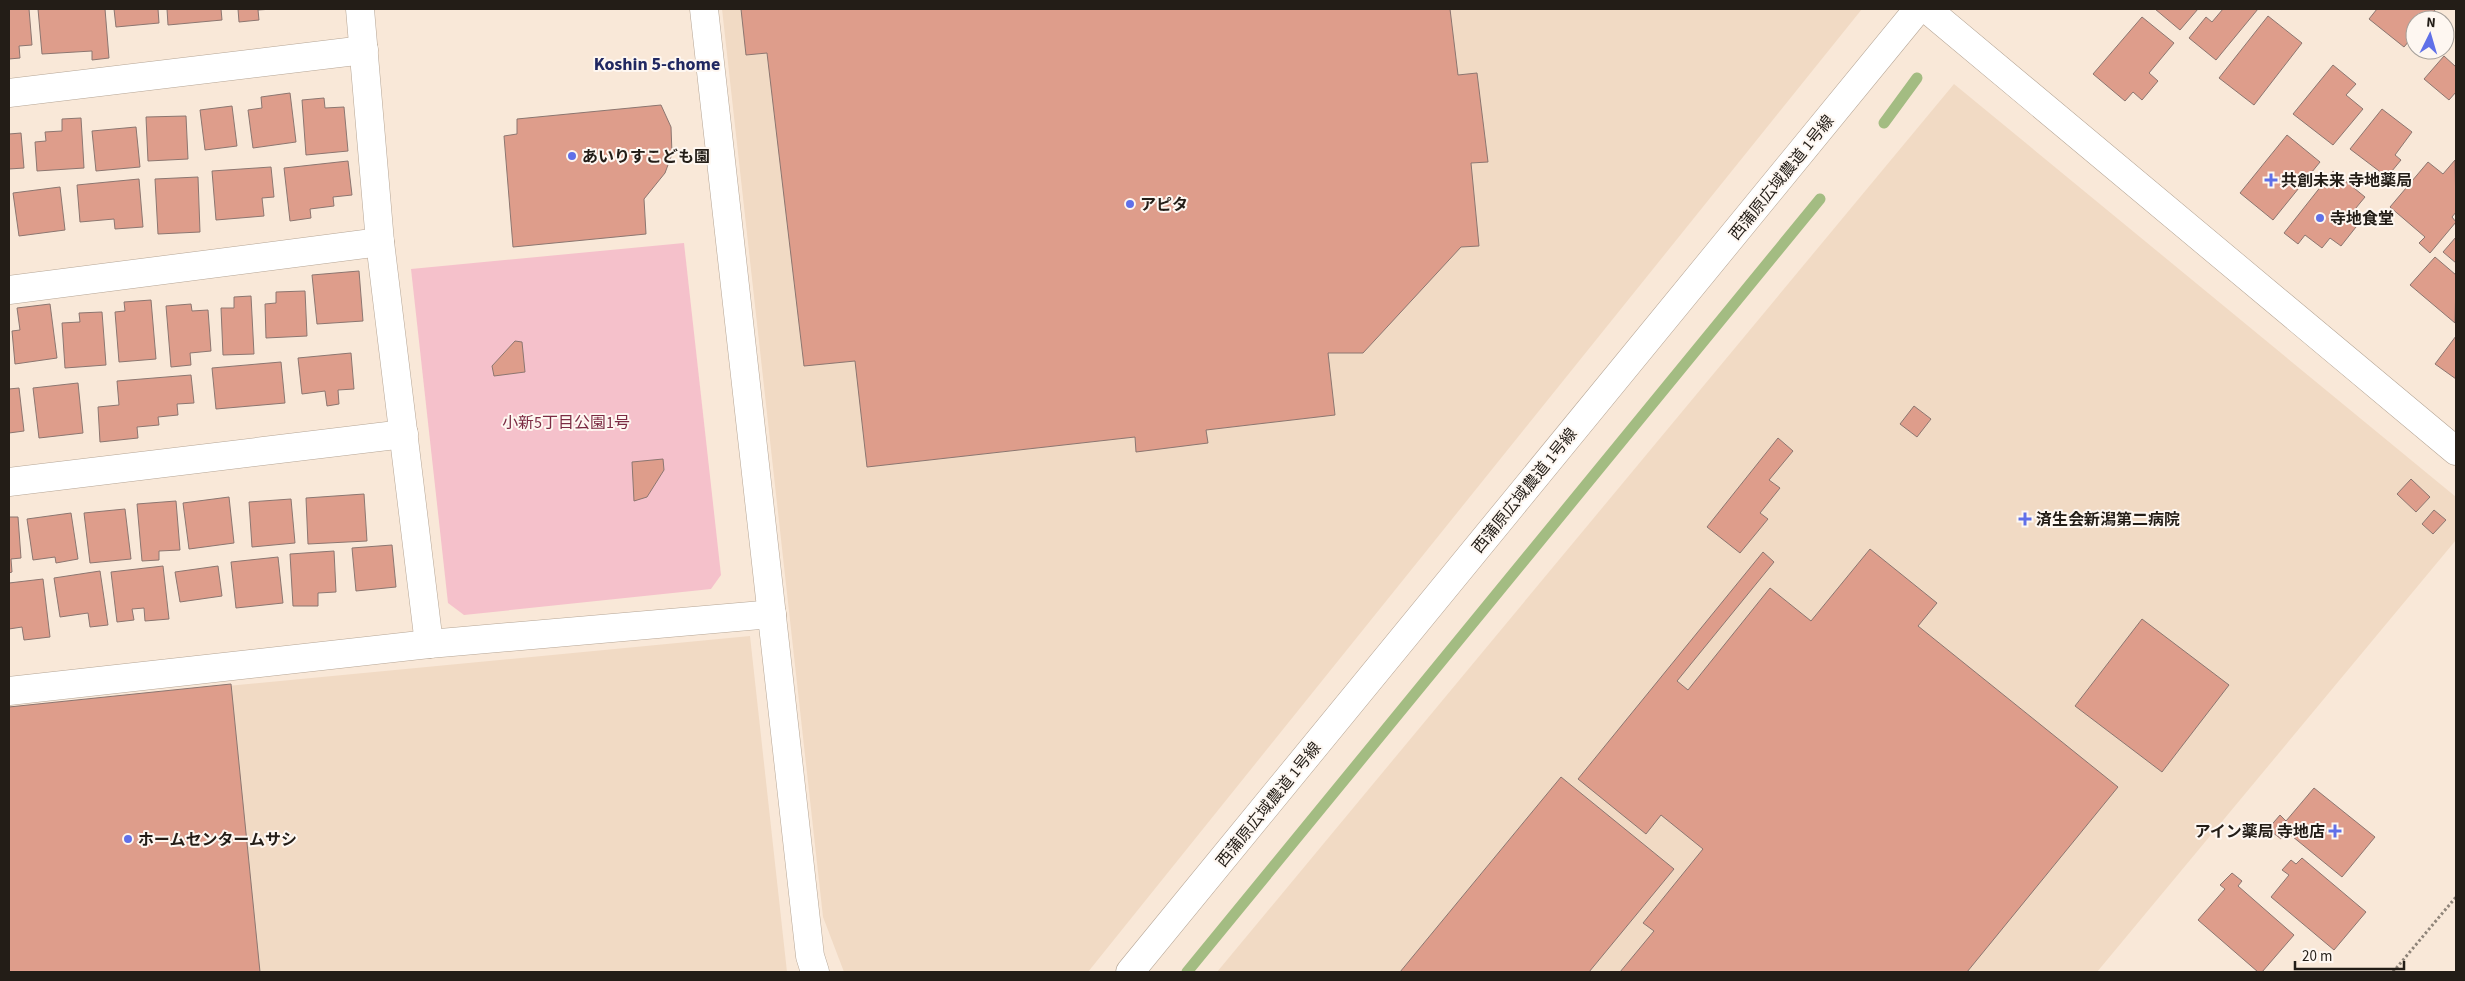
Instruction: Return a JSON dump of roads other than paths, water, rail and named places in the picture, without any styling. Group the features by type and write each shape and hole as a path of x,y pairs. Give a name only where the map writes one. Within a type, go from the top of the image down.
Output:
{"street":[{"path":"360,9 380,242 429,644"},
{"path":"704,9 810,956 815,972"},
{"name":"西蒲原広域農道 1号線","path":"1130,972 1918,9"},
{"path":"1927,9 2456,451"},
{"path":"9,93 364,50"},
{"path":"9,290 380,242"},
{"path":"9,482 404,434"},
{"path":"9,691 429,644 772,614"}],"waterway":[{"path":"1884,123 1917,78"},
{"path":"1187,972 1820,199"}],"place":[{"name":"あいりすこども園","path":"572,156"},
{"name":"共創未来 寺地薬局","path":"2271,180"},
{"name":"アピタ","path":"1130,204"},
{"name":"寺地食堂","path":"2320,218"},
{"name":"済生会新潟第二病院","path":"2025,519"},
{"name":"アイン薬局 寺地店","path":"2335,831"},
{"name":"ホームセンタームサシ","path":"128,839"}],"district":[{"name":"Koshin 5-chome","path":"657,64"}],"park label":[{"name":"小新5丁目公園1号","path":"566,422"}]}
